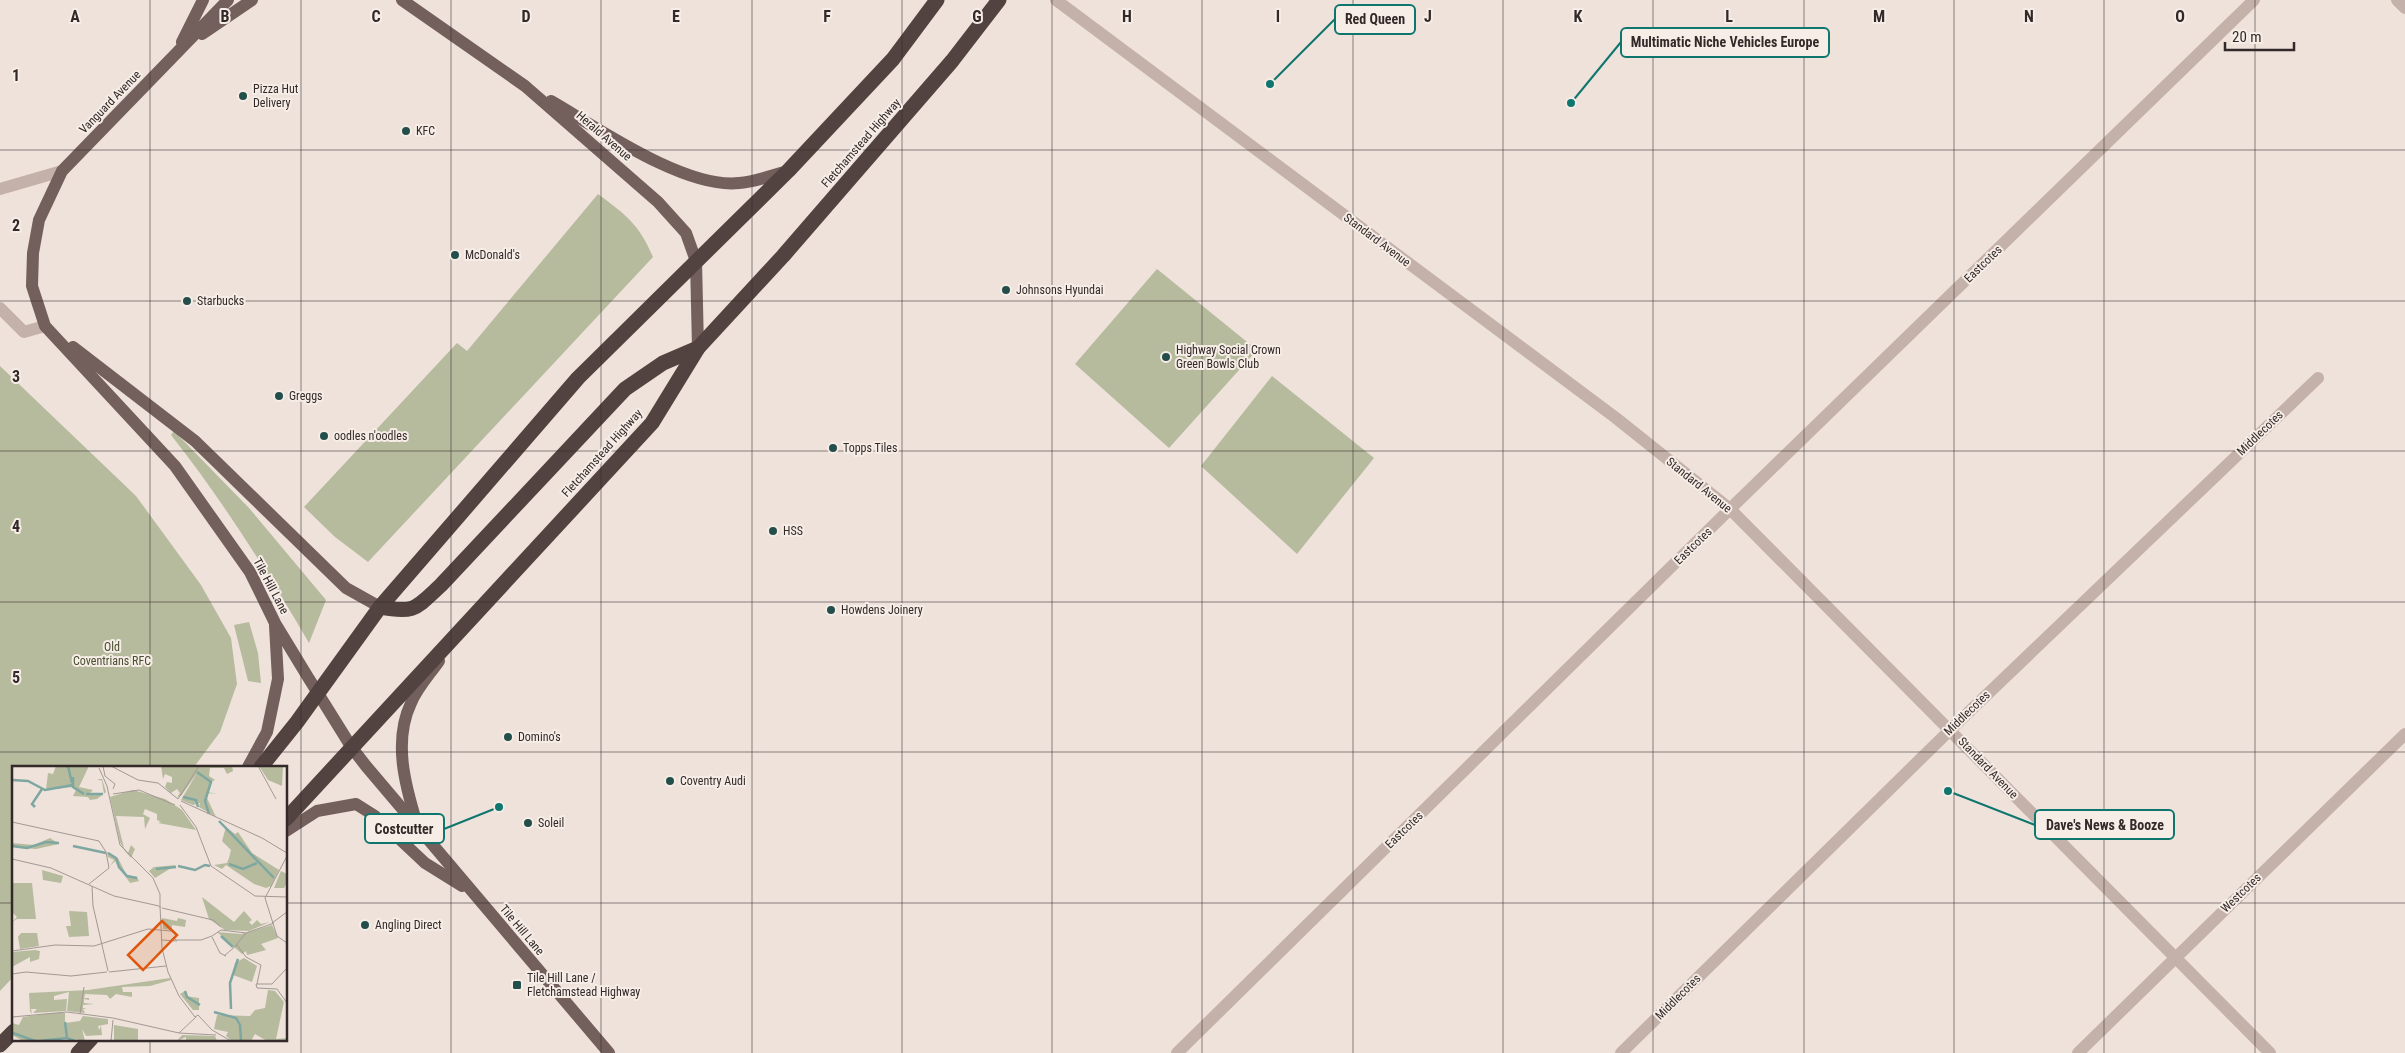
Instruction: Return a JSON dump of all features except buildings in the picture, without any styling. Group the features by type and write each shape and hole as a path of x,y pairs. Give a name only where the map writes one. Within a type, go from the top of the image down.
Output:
{"highway":[{"path":"262,766 297,722 380,607 578,378 788,171 893,59 937,0"},
{"name":"Fletchamstead Highway","path":"288,817 652,422 698,348 783,256 952,61 998,0"},
{"path":"380,607 400,611 416,609 441,586 625,389 663,363 698,348"},
{"path":"0,1045 12,1033"},
{"path":"78,1053 89,1040"}],"main road":[{"path":"177,51 203,0"},
{"path":"177,51 228,0"},
{"path":"177,51 252,0"},
{"name":"Herald Avenue","path":"401,0 525,86 658,202 686,233 696,261 698,348"},
{"name":"Vanguard Avenue","path":"45,326 32,286 33,253 39,220 62,171 177,51"},
{"path":"525,86 671,170 738,184 788,171"},
{"path":"45,326 195,441 346,588 380,607"},
{"name":"Tile Hill Lane","path":"45,326 174,466 250,572 275,623 352,748 419,831 609,1053"},
{"path":"249,766 267,732 278,679 275,623"},
{"path":"419,831 404,783 402,730 411,702 465,624"},
{"name":"Tile Hill Lane","path":"288,830 316,811 356,804 375,816 425,863 474,893"}],"street":[{"name":"Standard Avenue","path":"1056,0 1616,418 1730,509 1950,729 2174,959 2270,1053"},
{"name":"Eastcotes","path":"1177,1053 1730,509 2254,0"},
{"path":"2397,0 2405,8"},
{"path":"0,189 62,171"},
{"path":"0,308 24,332 45,326"},
{"name":"Middlecotes","path":"1621,1053 1950,729 2318,378"},
{"name":"Westcotes","path":"2078,1053 2405,734"}],"green space":[{"path":"598,194 631,221 642,236 653,257 368,562 335,537 304,507 457,343 467,351"},
{"name":"Highway Social Crown Green Bowls Club","path":"1157,269 1257,350 1169,448 1075,364"},
{"name":"Old Coventrians RFC","path":"0,366 136,496 201,585 231,638 237,684 220,732 195,766 12,766 12,978 0,991"},
{"name":"Highway Social Crown Green Bowls Club","path":"1272,376 1374,458 1297,554 1201,466"},
{"path":"174,431 249,508 326,600 309,643 244,537 209,485 171,435"},
{"path":"249,622 258,653 261,683 248,681 234,625"}],"place":[{"name":"Red Queen","path":"1270,84"},
{"name":"Pizza Hut Delivery","path":"243,96"},
{"name":"Multimatic Niche Vehicles Europe","path":"1571,103"},
{"name":"KFC","path":"406,131"},
{"name":"McDonald's","path":"455,255"},
{"name":"Johnsons Hyundai","path":"1006,290"},
{"name":"Starbucks","path":"187,301"},
{"name":"Highway Social Crown Green Bowls Club","path":"1166,357"},
{"name":"Greggs","path":"279,396"},
{"name":"oodles n'oodles","path":"324,436"},
{"name":"Topps Tiles","path":"833,448"},
{"name":"HSS","path":"773,531"},
{"name":"Howdens Joinery","path":"831,610"},
{"name":"Domino's","path":"508,737"},
{"name":"Coventry Audi","path":"670,781"},
{"name":"Dave's News & Booze","path":"1948,791"},
{"name":"Costcutter","path":"499,807"},
{"name":"Soleil","path":"528,823"},
{"name":"Angling Direct","path":"365,925"},
{"name":"Tile Hill Lane / Fletchamstead Highway","path":"517,985"}]}
